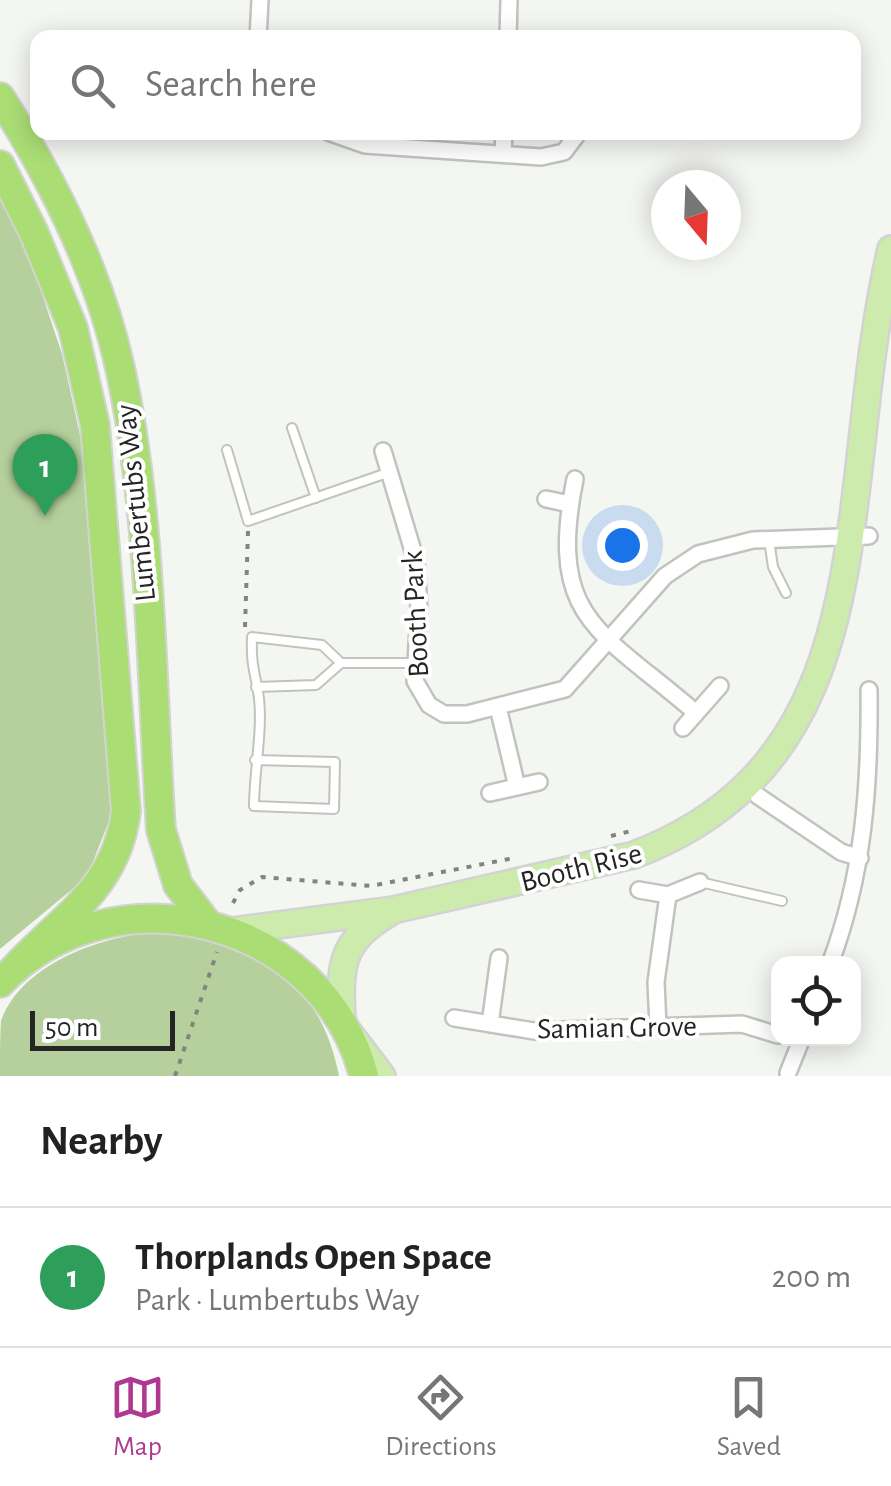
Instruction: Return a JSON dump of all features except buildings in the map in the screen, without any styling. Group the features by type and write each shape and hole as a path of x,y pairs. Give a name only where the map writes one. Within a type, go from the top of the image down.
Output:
{"highway":[{"name":"Lumbertubs Way","path":"0,97 34,150 70,223 119,364 134,444 160,830 178,885 223,926"},
{"name":"Lumbertubs Way","path":"0,165 73,328 96,425 126,811 122,846 108,874 7,976"},
{"path":"7,976 72,934 125,918 166,917 223,926 295,967 344,1026 364,1076"}],"main road":[{"path":"859,627 869,536 870,393 891,249"},
{"name":"Booth Rise","path":"223,926 393,910 654,849 714,824 758,796 814,738"},
{"name":"Booth Rise","path":"344,1026 340,979 348,949 364,928 393,910"},
{"path":"344,1026 382,1076"}],"street":[{"path":"258,30 260,0"},
{"path":"508,30 509,0"},
{"path":"350,140 366,146 553,156 575,140"},
{"path":"503,154 504,140"},
{"name":"Booth Park","path":"383,451 416,561 420,609 415,664 418,689 436,711 455,715 498,708 564,689 681,563 713,548 769,540 869,536"},
{"path":"575,479 565,552 569,585 582,611 696,713"},
{"path":"546,499 570,504"},
{"path":"682,728 720,686"},
{"path":"833,956 848,913 860,858 868,781 869,690"},
{"path":"498,708 516,787"},
{"path":"490,792 539,782"},
{"path":"758,796 777,814 841,852 860,858"},
{"path":"639,890 668,895 700,882"},
{"path":"658,1027 656,982 668,895"},
{"path":"490,1024 499,958"},
{"name":"Samian Grove","path":"454,1018 557,1032 742,1024 771,1033"},
{"path":"788,1073 795,1046"}],"lane":[{"path":"292,428 316,498"},
{"path":"227,450 248,521 390,472"},
{"path":"769,540 773,566 786,593"},
{"path":"255,760 335,762 334,809 254,806 256,687 251,675 252,637 322,646 341,664"},
{"path":"256,687 316,685 341,664 415,664"},
{"path":"700,882 782,901"}],"path":[{"path":"245,630 248,521"},
{"path":"602,838 640,828"},
{"path":"175,1076 223,926 240,890 262,878 371,886 525,856"}],"green space":[{"path":"0,200 28,252 62,354 82,444 98,589 111,816 87,877 0,949"},
{"path":"159,932 224,946 252,956 276,971 298,989 316,1012 339,1076 0,1076 1,1021 27,983 46,968 90,946"}],"place":[{"name":"Thorplands Open Space","path":"45,516"}]}
